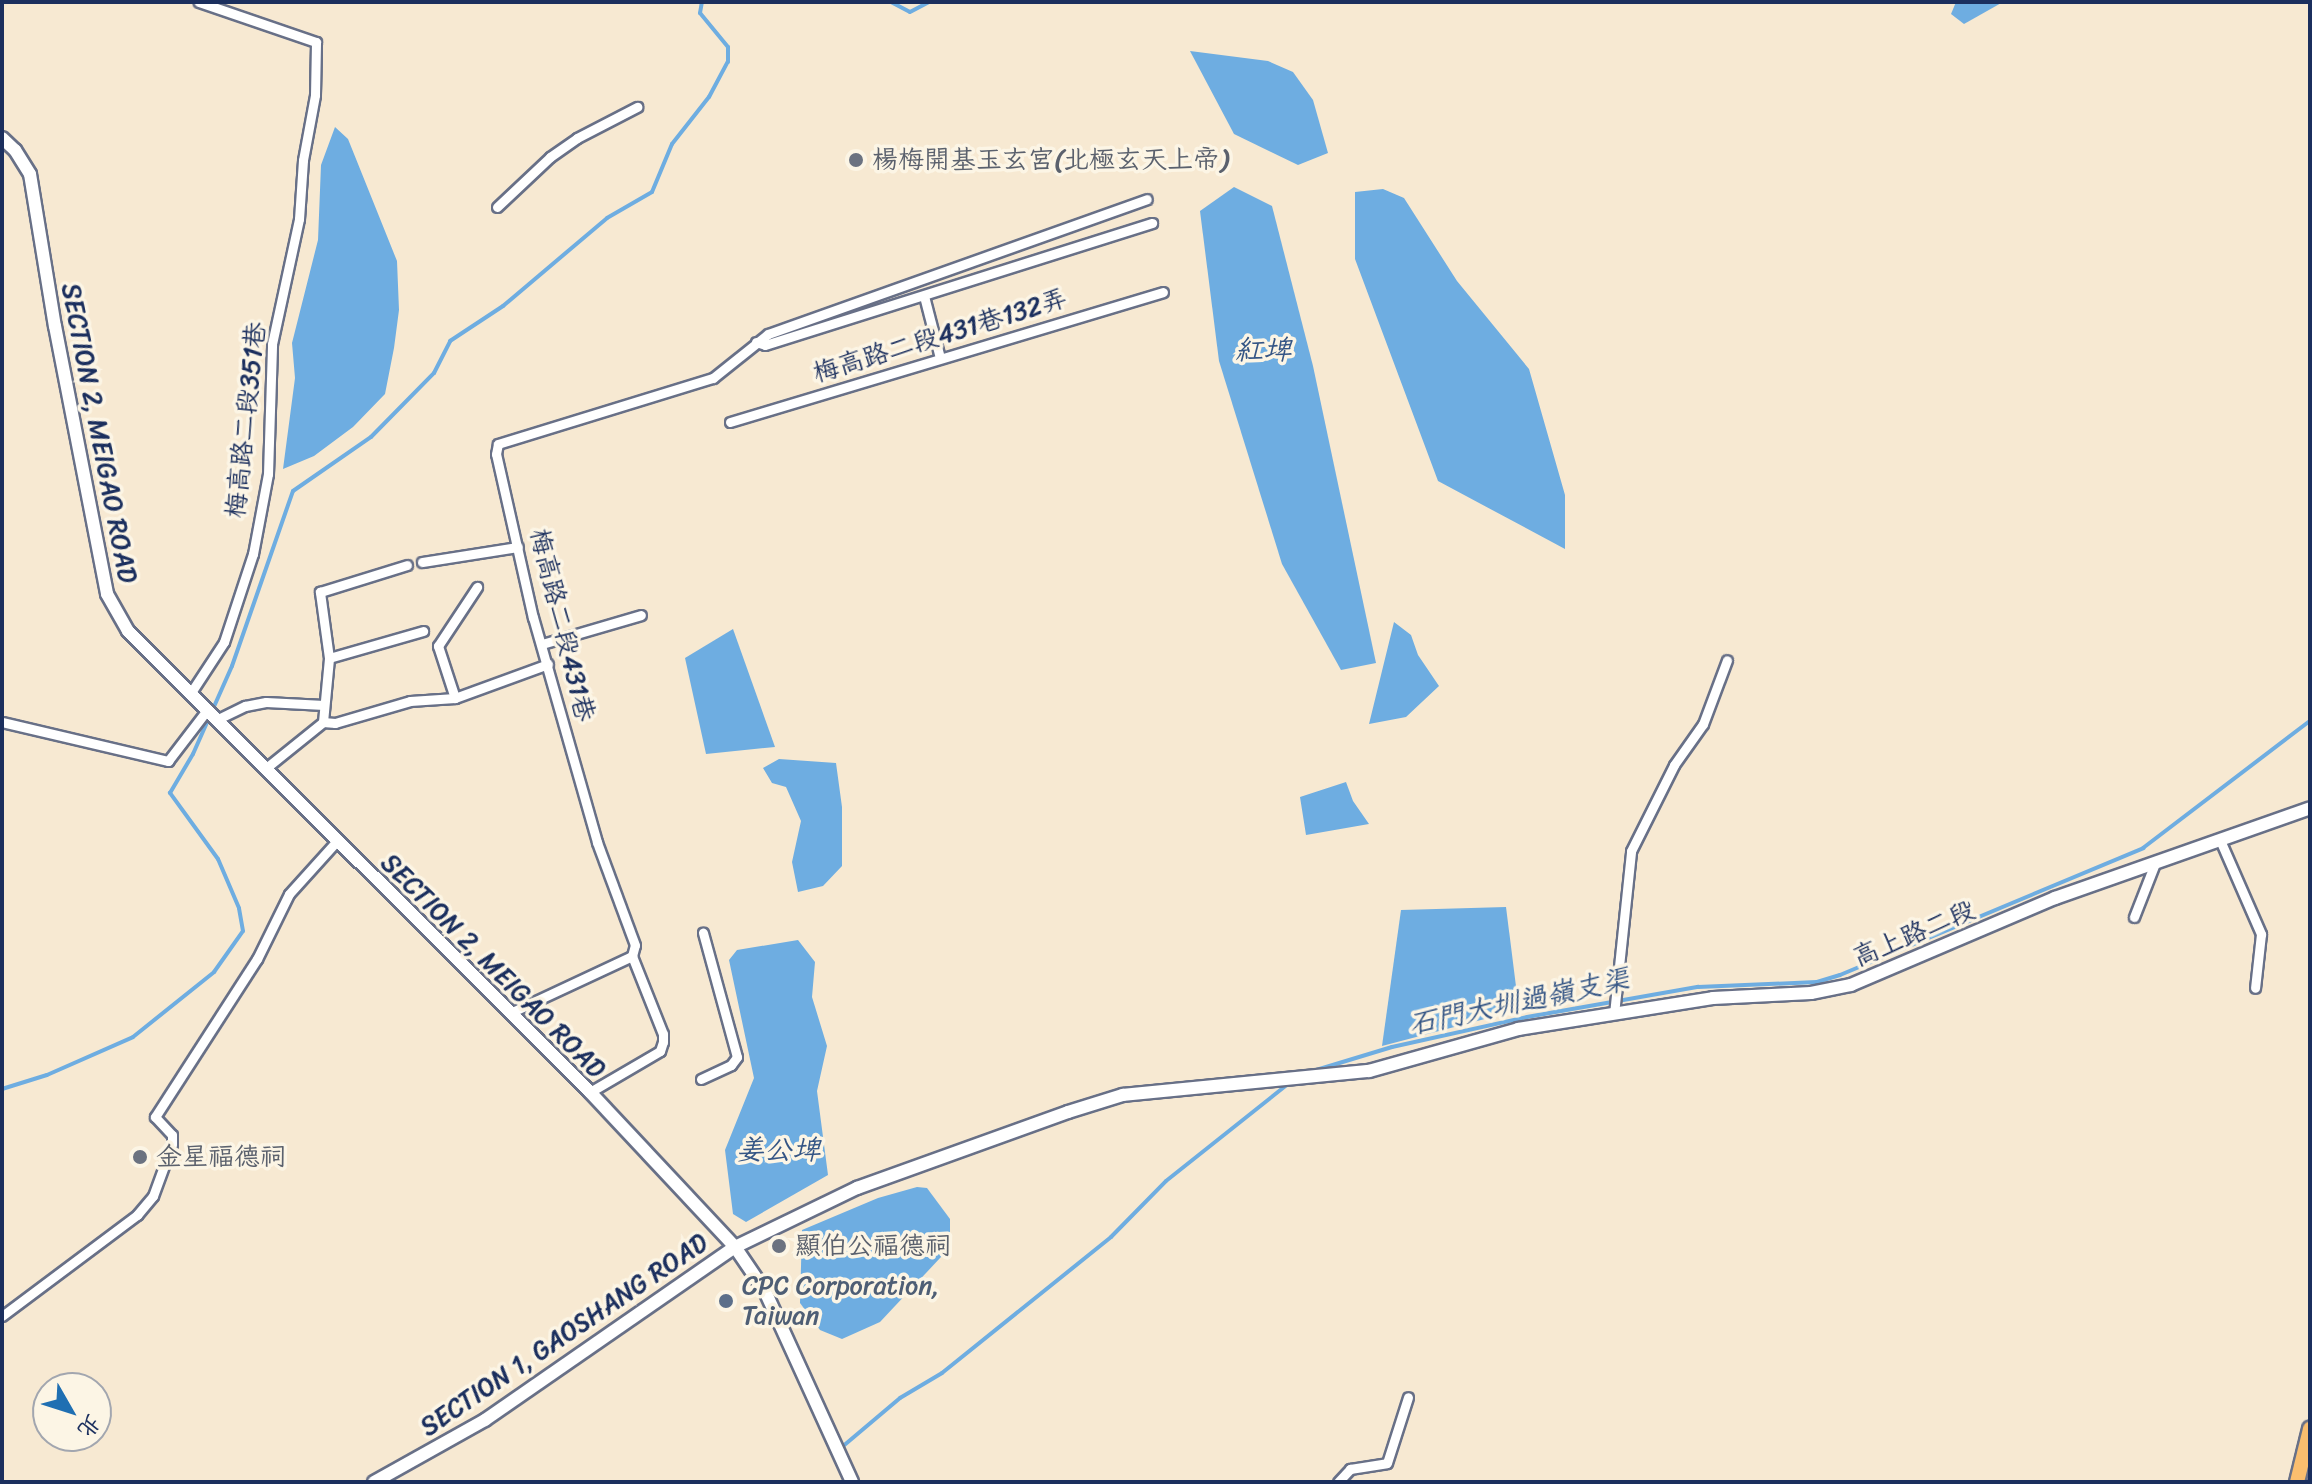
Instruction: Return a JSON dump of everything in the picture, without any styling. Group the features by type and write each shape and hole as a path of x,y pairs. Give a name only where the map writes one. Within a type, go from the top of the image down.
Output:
{"main road":[{"path":"2297,1482 2310,1429"}],"street":[{"name":"梅高路二段351巷","path":"190,694 224,642 253,554 268,474 272,344 299,219 303,160 315,95 316,42 199,2"},
{"path":"497,207 550,157 637,107"},
{"name":"SECTION 2, MEIGAO ROAD","path":"2,138 15,150 30,174 49,295 107,594 128,631 336,842 590,1092 735,1247 765,1291 852,1482"},
{"name":"梅高路二段431巷","path":"590,1092 660,1051 663,1034 632,956 635,945 597,842 542,644 496,454 501,440 713,378 756,342 821,314 1147,199"},
{"path":"756,342 765,345 1152,223"},
{"name":"梅高路二段431巷132弄","path":"730,422 1163,292"},
{"path":"924,296 940,358"},
{"path":"422,562 518,547"},
{"path":"323,722 329,658 320,592 407,565"},
{"path":"455,698 438,646 477,587"},
{"path":"542,644 641,615"},
{"path":"329,658 423,631"},
{"path":"1614,1011 1631,851 1674,765 1703,724 1727,660"},
{"path":"266,768 323,722 335,723 410,701 455,698 548,664"},
{"path":"218,719 245,706 266,702 324,705"},
{"path":"2,722 168,761 207,710"},
{"name":"高上路二段","path":"1288,1080 1369,1071 1518,1029 1614,1011 1713,998 1811,993 1851,985 2055,898 2310,808"},
{"path":"2220,840 2261,934 2255,988"},
{"path":"2,1316 137,1215 153,1196 166,1165 172,1135 155,1117 257,959 289,894 336,842"},
{"path":"2134,917 2155,863"},
{"path":"701,1079 731,1065 737,1057 703,933"},
{"path":"510,1013 632,956"},
{"name":"SECTION 1, GAOSHANG ROAD","path":"374,1482 485,1420 735,1247 857,1188 1123,1095 1288,1080"},
{"path":"1338,1482 1350,1469 1387,1463 1408,1397"}],"water":[{"path":"1956,2 2003,2 1964,24 1951,14"},
{"path":"1190,51 1268,61 1293,72 1313,100 1328,153 1298,165 1234,134"},
{"path":"335,127 348,139 397,261 399,310 394,348 385,394 353,427 314,456 283,469 295,378 292,343 318,240 321,165"},
{"name":"紅埤","path":"1234,187 1272,206 1313,366 1376,663 1341,670 1282,564 1219,361 1200,211"},
{"path":"1383,189 1404,198 1457,281 1529,369 1565,495 1565,549 1438,481 1355,259 1355,192"},
{"path":"1394,622 1411,635 1418,655 1439,686 1406,717 1369,724"},
{"path":"733,629 775,747 706,754 685,658"},
{"path":"779,759 836,763 842,807 842,866 823,886 798,892 792,862 801,821 786,787 772,783 763,768"},
{"path":"1346,782 1353,801 1369,824 1306,835 1300,797"},
{"path":"1506,907 1519,1010 1382,1046 1401,910"},
{"name":"姜公埤","path":"798,940 815,962 812,997 827,1046 817,1091 828,1175 746,1222 733,1214 725,1150 754,1078 729,960 737,950"},
{"name":"姜公埤","path":"917,1187 927,1188 950,1219 950,1242 941,1257 880,1322 842,1339 820,1330 800,1303 802,1230 878,1198"}],"waterway":[{"path":"2,1089 47,1075 133,1037 214,972 243,931 239,908 218,859 170,793 193,754 232,666 293,491 371,437 434,373 450,341 503,306 607,218 652,192 672,144 709,97 728,62 728,47 700,13 702,2"},
{"path":"891,2 910,12 929,2"},
{"name":"石門大圳過嶺支渠","path":"2310,441 2310,458"},
{"name":"石門大圳過嶺支渠","path":"1303,1074 1392,1047 1527,1017 1698,987 1817,982 1840,975 2143,848 2310,721"},
{"name":"石門大圳過嶺支渠","path":"842,1447 900,1398 942,1373 1111,1237 1166,1181 1289,1083"}],"railway":[{"path":"2309,1482 2310,1477"}],"place":[{"name":"楊梅開基玉玄宮(北極玄天上帝)","path":"856,160"},
{"name":"金星福德祠","path":"140,1157"},
{"name":"顯伯公福德祠","path":"779,1246"},
{"name":"CPC Corporation, Taiwan","path":"726,1301"}]}
